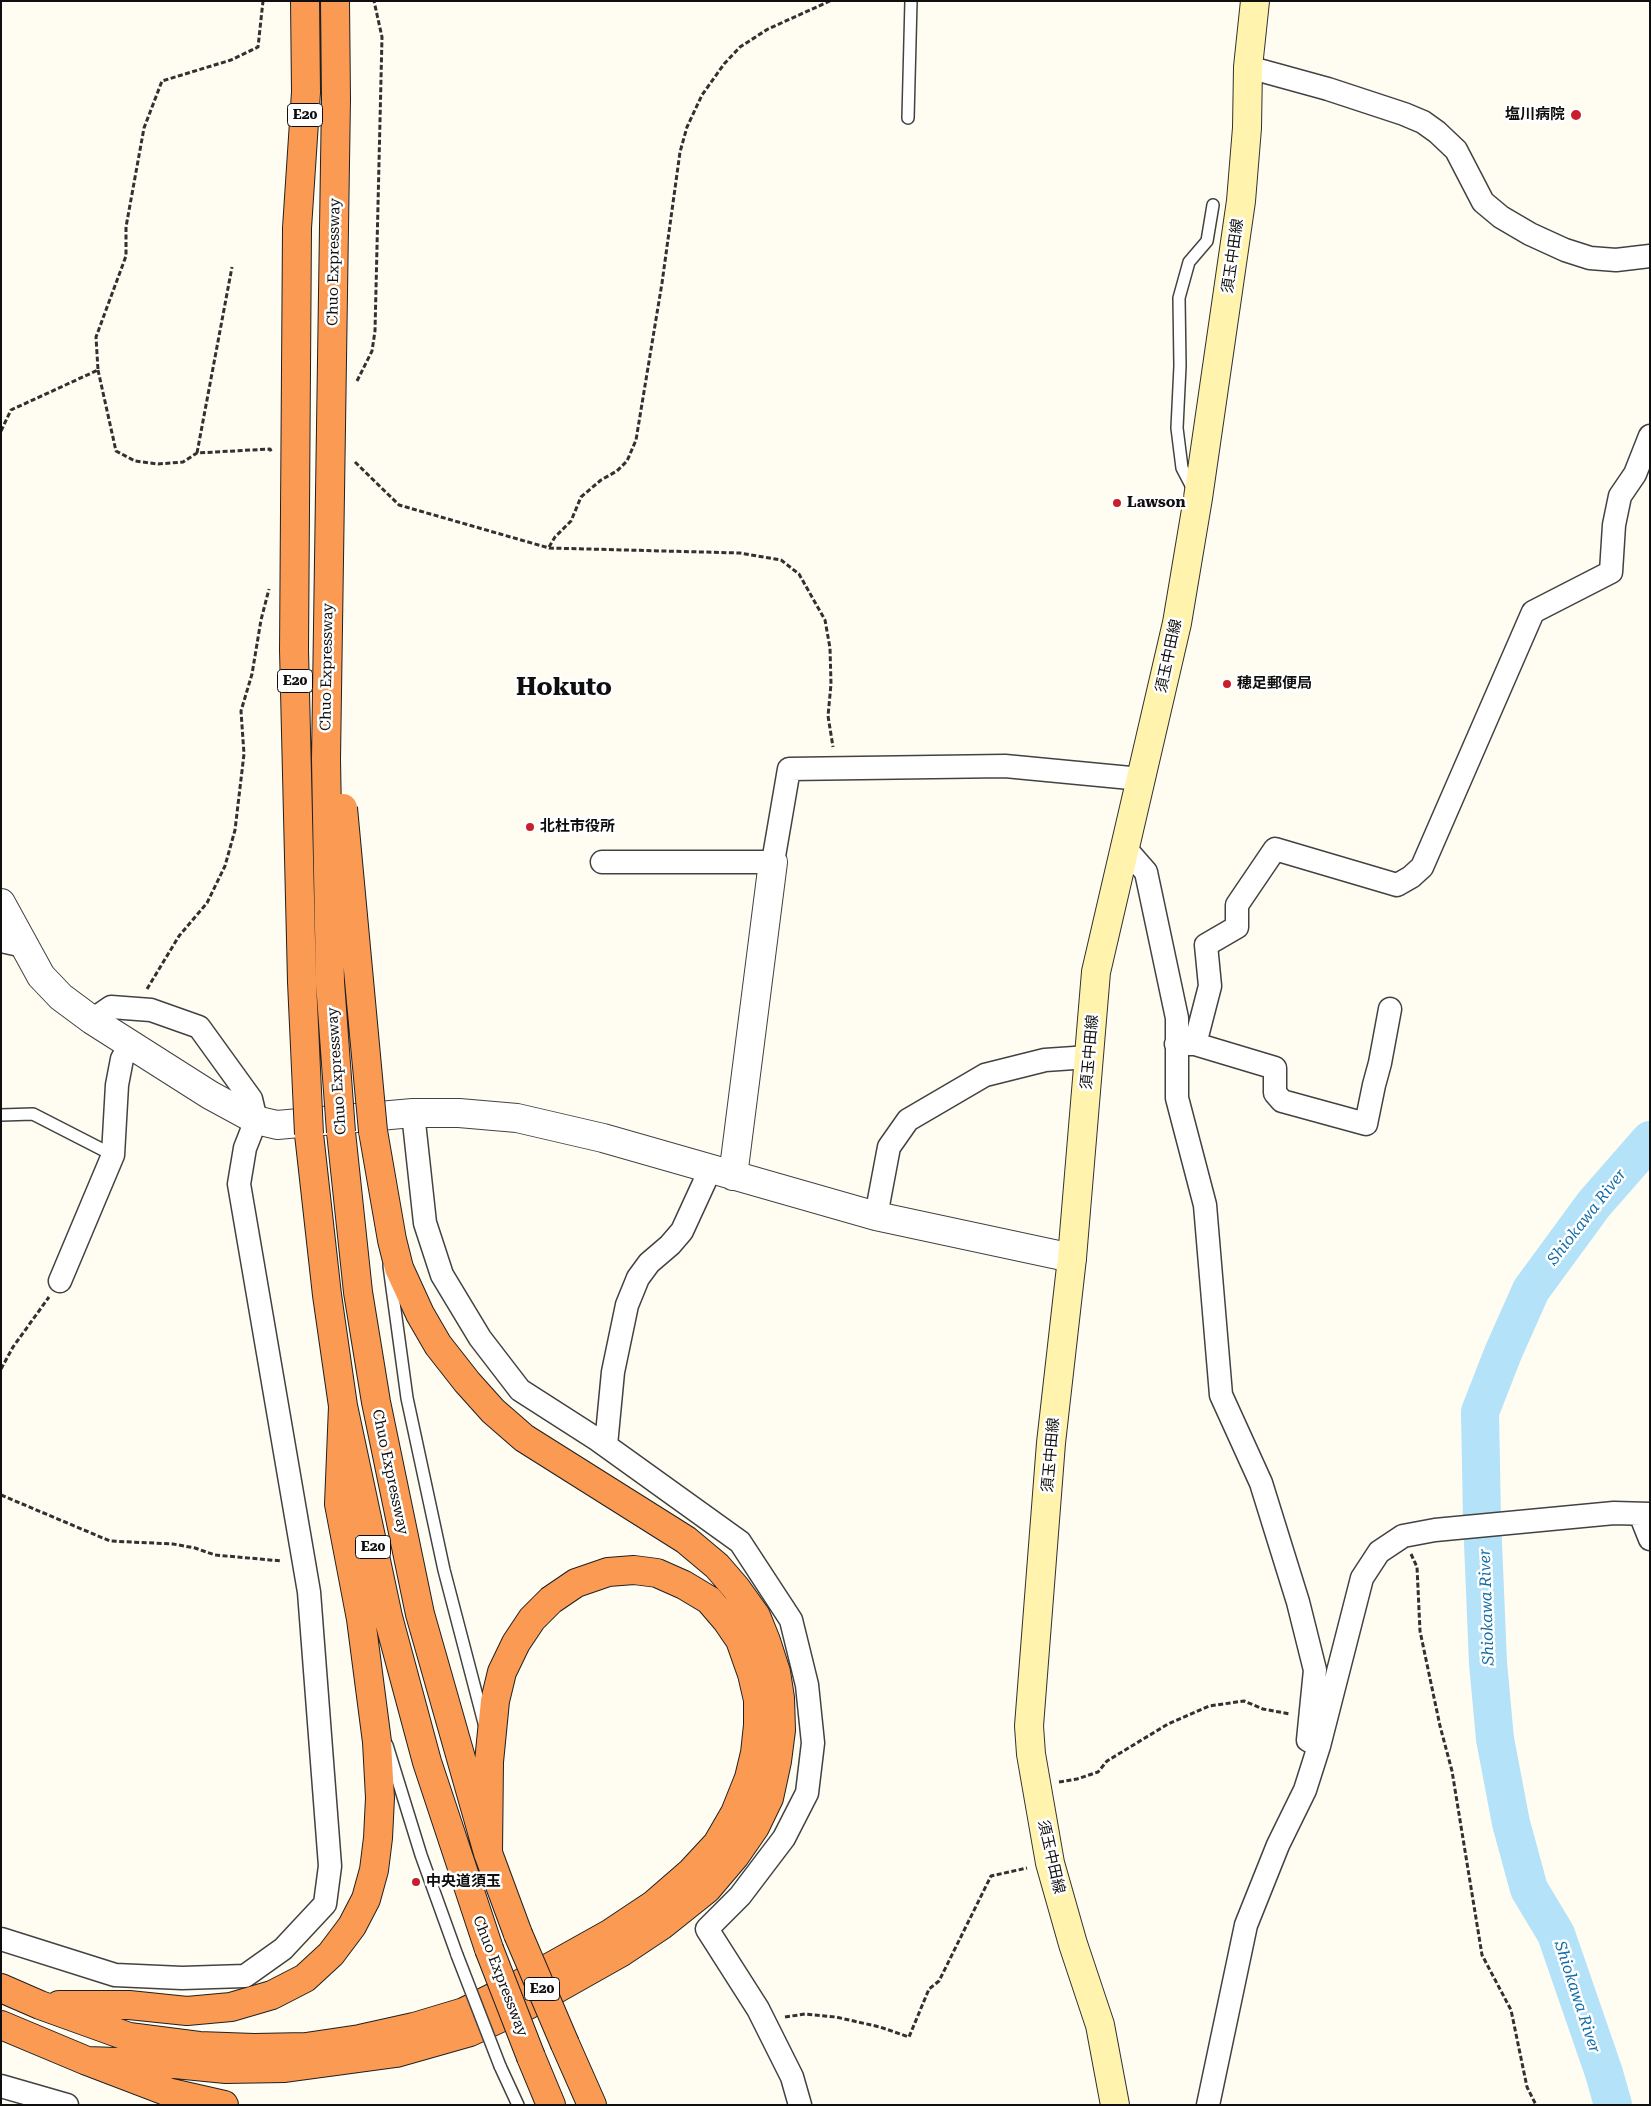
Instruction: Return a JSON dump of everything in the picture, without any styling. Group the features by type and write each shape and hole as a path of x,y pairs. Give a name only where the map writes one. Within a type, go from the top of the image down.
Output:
{"highway":[{"name":"Chuo Expressway","path":"305,1 306,92 297,228 294,650 302,982 309,1134 327,1295 343,1406 390,1626 427,1762 489,1949 551,2105"},
{"name":"Chuo Expressway","path":"336,1 326,760 330,982 341,1132 358,1292 376,1402 420,1614 488,1853 518,1934 592,2105"},
{"path":"87,2060 175,2064 226,2069 285,2068 396,2053 470,2032 526,2006 620,1953 662,1925 707,1889 735,1856 755,1827 768,1798 777,1762 781,1730 780,1698 776,1672 756,1616 736,1588 717,1566 686,1540 524,1438 493,1411 438,1345 420,1314 399,1268 391,1235 373,1131 349,866 326,652"},
{"path":"40,2006 129,2005 187,2010 231,2007 272,1995 305,1978 331,1954 352,1926 366,1899 374,1870 380,1798 377,1742 361,1620 339,1504 343,1406"},
{"path":"1,1988 40,2006 129,2037 199,2046 254,2048 306,2047 360,2039 414,2027 464,2012 518,1985 625,1924 654,1905 717,1844 735,1813 749,1778 755,1753 758,1700 752,1674 740,1640 709,1600 684,1584 657,1574 634,1570 608,1572 576,1583 550,1600 532,1619 516,1643 502,1672 495,1701 490,1748 488,1853"},
{"path":"1,2025 171,2093 224,2105"}],"main road":[{"name":"須玉中田線","path":"1115,2105 1100,2026 1073,1944 1050,1863 1031,1754 1029,1726 1051,1443 1072,1258 1096,972 1176,623 1198,498 1241,201 1247,128 1248,68 1255,1"}],"street":[{"path":"1248,68 1328,89 1423,122 1456,150 1483,202 1501,217 1530,234 1564,250 1590,258 1616,260 1650,256"},
{"path":"1319,1746 1308,1740 1315,1670 1298,1602 1261,1483 1221,1395 1205,1205 1177,1098 1185,1044 1210,986 1206,945 1237,927 1237,905 1275,849 1397,885 1411,877 1422,867 1533,612 1611,572 1614,525 1620,496 1636,474 1650,436"},
{"path":"606,1445 613,1372 627,1305 638,1278 649,1263 682,1232 721,1173 789,769 1005,766 1141,779"},
{"path":"1125,848 1146,872 1177,1018 1185,1044"},
{"path":"602,862 773,862"},
{"path":"1,903 12,944 62,997 130,1045 210,1095 256,1120 277,1125 413,1113 459,1113 517,1118 603,1138 876,1216 1072,1258"},
{"path":"1,1939 115,1975 182,1978 245,1976 283,1949 325,1904 330,1866 309,1592 239,1184 245,1148 256,1120 251,1099 199,1027 151,1010 136,1009 111,1008 92,1020"},
{"path":"1185,1044 1275,1068 1275,1093 1282,1101 1366,1124 1390,1009"},
{"path":"60,1281 112,1155 117,1084 122,1059 130,1045"},
{"path":"876,1216 889,1147 908,1120 985,1075 1045,1060 1090,1057"},
{"path":"413,1113 425,1223 442,1275 480,1338 520,1390 606,1445 740,1542 791,1620 807,1686 813,1743 807,1793 784,1838 740,1896 707,1929 758,2009 792,2077 800,2105"},
{"path":"1208,2105 1246,1925 1278,1845 1304,1790 1319,1746 1362,1578 1379,1552 1403,1536 1434,1530 1614,1513 1645,1514 1650,1539"},
{"path":"1,2086 67,2105"}],"lane":[{"path":"908,118 911,1"},
{"path":"1198,498 1182,468 1177,428 1180,366 1178,298 1189,262 1207,241 1213,205"},
{"path":"1,1115 34,1114 112,1155"},
{"path":"391,1235 389,1272 407,1398 444,1570 490,1748"},
{"path":"371,1692 421,1855 500,2066 518,2105"}],"path":[{"path":"263,1 258,47 231,60 162,81 144,128 126,227 126,256 96,337 98,370 116,450 135,460 158,464 183,462 197,452 270,449 273,455"},
{"path":"357,389 357,380 372,351 375,332 382,37 374,1"},
{"path":"549,548 555,537 571,521 581,497 601,480 617,471 627,461 636,440 662,283 680,152 687,127 702,95 724,64 740,47 768,29 830,1"},
{"path":"197,452 232,267"},
{"path":"1,431 11,410 98,370"},
{"path":"355,453 354,462 399,505 549,548 740,553 781,560 799,574 825,620 830,648 831,684 828,716 832,744 839,768"},
{"path":"136,1009 179,936 207,903 225,866 235,830 244,754 241,711 252,674 261,620 270,584"},
{"path":"1,1369 60,1281"},
{"path":"1,1495 110,1541 174,1544 215,1555 304,1563"},
{"path":"1403,1536 1417,1567 1420,1631 1440,1726 1452,1771 1482,1955 1511,2010 1527,2087 1536,2105"},
{"path":"1036,1786 1077,1779 1098,1772 1107,1761 1161,1729 1209,1706 1244,1701 1263,1710 1298,1715"},
{"path":"764,2021 805,2014 836,2017 880,2027 909,2037 929,1989 939,1981 991,1876 1050,1863"}],"waterway":[{"name":"Shiokawa River","path":"1613,2105 1604,2073 1556,1934 1529,1889 1511,1823 1495,1739 1488,1663 1480,1412 1503,1353 1531,1290 1594,1204 1650,1140"}],"place":[{"name":"塩川病院","path":"1576,115"},
{"name":"Lawson","path":"1117,503"},
{"name":"穂足郵便局","path":"1227,684"},
{"name":"北杜市役所","path":"530,827"},
{"name":"中央道須玉","path":"416,1882"}],"district":[{"name":"Hokuto","path":"564,688"}]}
